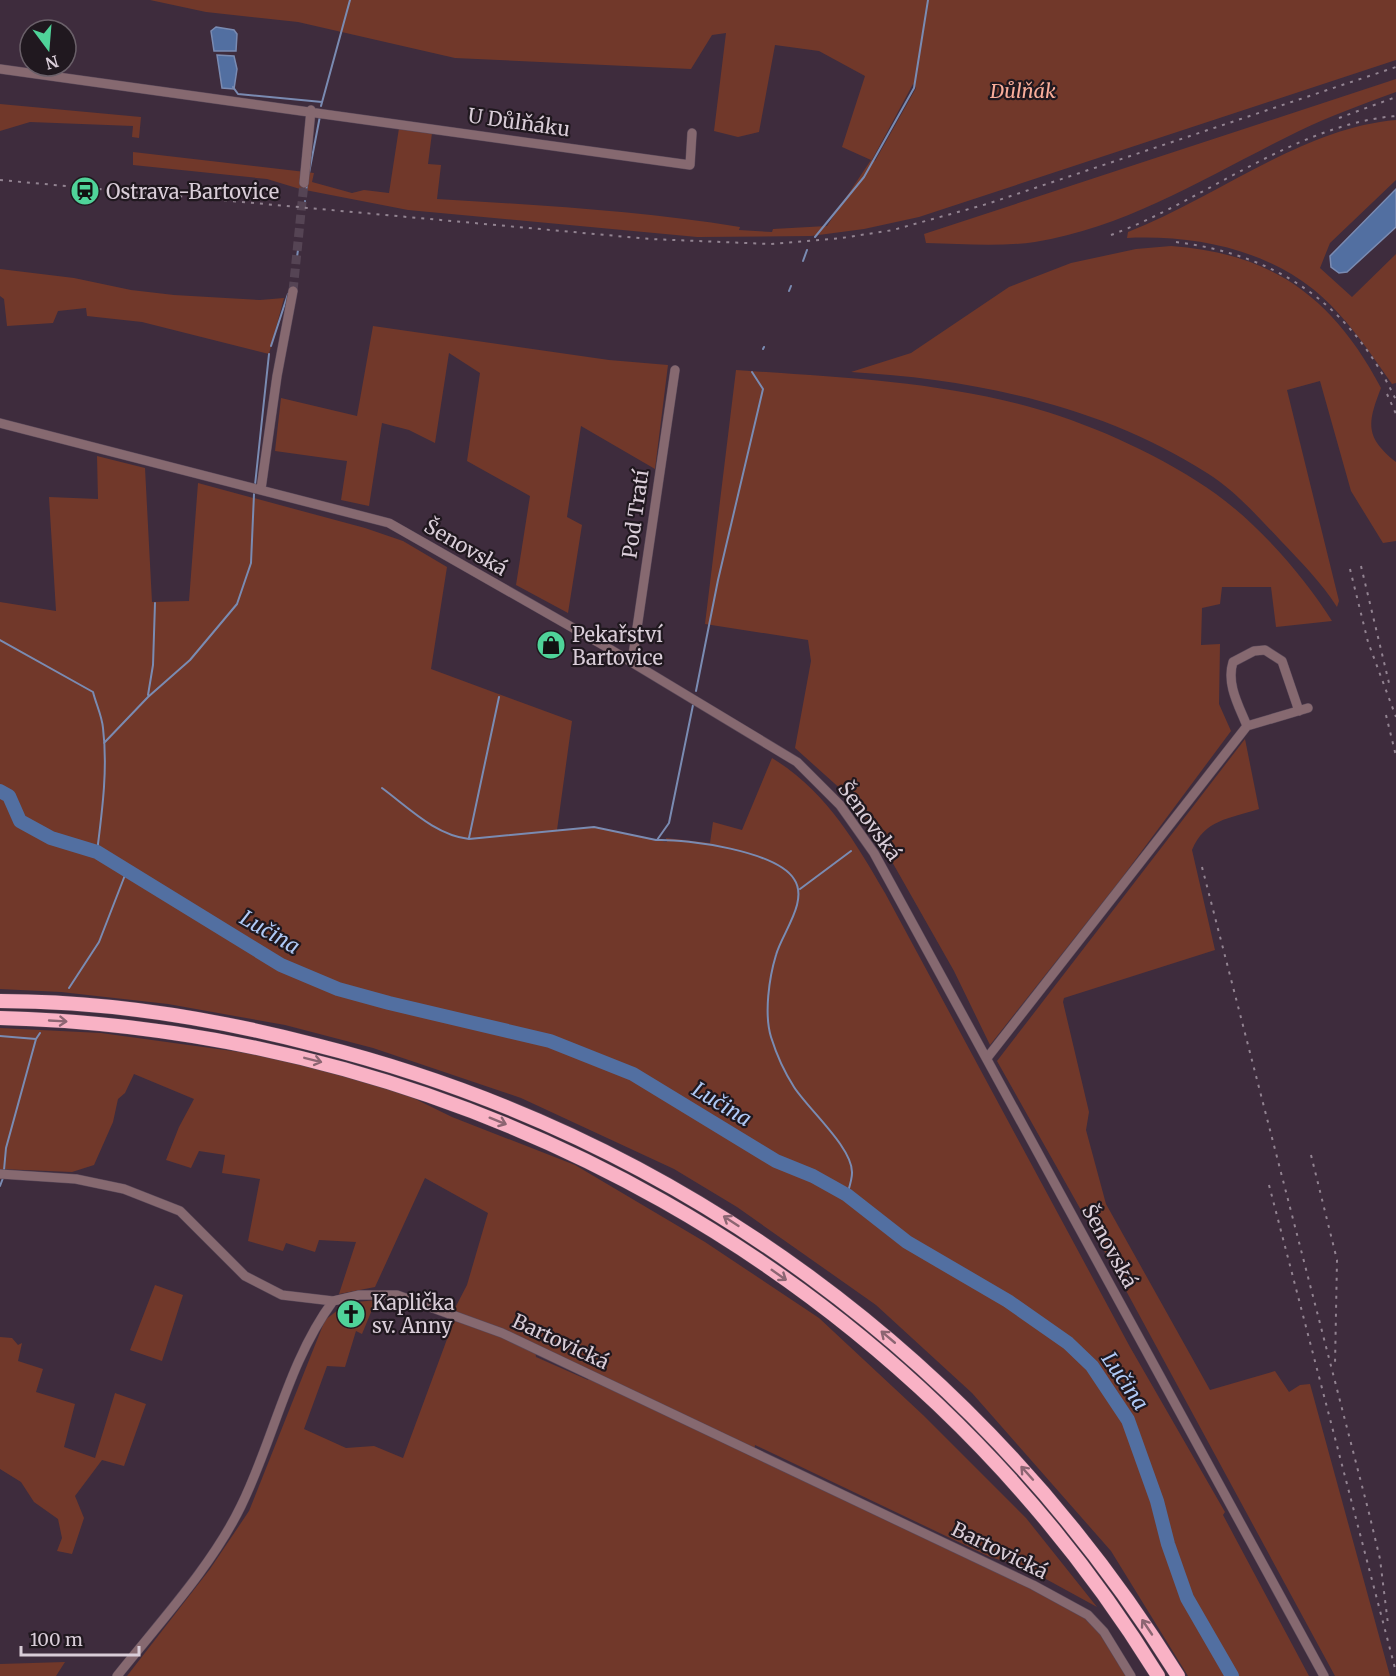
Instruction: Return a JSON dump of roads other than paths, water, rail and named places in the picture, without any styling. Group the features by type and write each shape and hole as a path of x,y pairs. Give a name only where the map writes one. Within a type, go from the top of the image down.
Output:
{"highway":[{"path":"0,1000 69,1003 167,1014 283,1036 384,1062 523,1113 630,1162 677,1188 757,1238 822,1285 863,1316 940,1384 1024,1469 1071,1523 1130,1601 1178,1676"},
{"path":"0,1018 126,1026 203,1037 277,1051 380,1077 463,1106 569,1150 668,1203 748,1252 811,1298 890,1362 967,1433 1089,1573 1158,1676"}],"street":[{"name":"U Důlňáku","path":"0,69 311,110 690,165 692,133"},
{"path":"304,183 311,110"},
{"path":"261,489 277,376 293,291"},
{"name":"Pod Tratí","path":"632,662 675,370"},
{"name":"Šenovská","path":"0,423 389,523 632,662 796,762 833,798 874,853 1324,1676"},
{"path":"987,1058 1247,726 1303,710 1282,661 1265,650 1254,651 1233,662 1231,670 1233,692 1247,726"},
{"path":"0,1174 76,1179 149,1198 180,1211 245,1276 282,1295 333,1302"},
{"name":"Bartovická","path":"333,1302 359,1295 397,1295 502,1333 1033,1585 1088,1615 1104,1632 1131,1676"},
{"path":"117,1676 217,1548 241,1506 312,1329 333,1302"}],"water":[{"path":"216,27 234,30 237,34 236,51 214,51 211,31"},
{"path":"217,55 234,56 237,69 234,89 222,88"},
{"path":"1396,189 1396,227 1347,272 1339,273 1331,267 1330,256"}],"waterway":[{"path":"321,106 350,0"},
{"path":"815,237 864,177 914,88 928,0"},
{"path":"233,87 238,94 322,102"},
{"path":"309,173 320,116"},
{"path":"306,191 307,184"},
{"path":"297,257 299,243"},
{"path":"803,261 807,250"},
{"path":"789,291 791,286"},
{"path":"271,346 288,294"},
{"path":"255,485 269,354"},
{"path":"696,691 718,580 763,389 752,372"},
{"path":"104,743 148,697 190,660 237,604 251,563 254,494"},
{"path":"148,695 153,665 155,603"},
{"path":"0,640 93,692 102,723 105,759 97,852"},
{"path":"469,838 499,697"},
{"path":"693,705 669,823 657,840 689,842 751,854 784,869 794,879 798,888 796,907 779,946 769,985 769,1028 787,1076 845,1152 852,1173 847,1195"},
{"path":"382,788 434,826 469,839 594,827 656,840"},
{"name":"Lučina","path":"0,791 9,796 20,821 51,838 97,852 281,965 338,989 550,1041 633,1074 776,1161 813,1176 847,1195 907,1242 1008,1301 1068,1343 1092,1366 1128,1420 1157,1501 1168,1544 1187,1598 1232,1676"},
{"path":"800,889 851,851"},
{"path":"69,988 99,942 127,870"},
{"path":"0,1036 36,1039 40,1033"},
{"path":"4,1170 6,1148 36,1039"},
{"path":"0,1186 3,1178"}],"tunnel":[{"path":"293,291 304,183"}],"railway":[{"path":"0,180 650,239 771,244 842,238 893,230 987,204 1396,67"},
{"path":"1339,118 1396,97"},
{"path":"1111,235 1181,203 1287,148 1323,133 1359,122 1396,116"},
{"path":"1176,242 1213,249 1247,259 1279,273 1307,290 1334,312 1357,337 1378,366 1396,400"},
{"path":"1387,394 1396,414"},
{"path":"1361,566 1389,683"},
{"path":"1350,569 1368,642 1396,717"},
{"path":"1386,715 1396,756"},
{"path":"1202,867 1369,1513 1380,1559 1388,1624"},
{"path":"1311,1155 1337,1260 1335,1365"},
{"path":"1269,1185 1396,1672"}],"place":[{"name":"Ostrava-Bartovice","path":"85,191"},
{"name":"Pekařství Bartovice","path":"551,645"},
{"name":"Kaplička sv. Anny","path":"351,1314"}],"park label":[{"name":"Důlňák","path":"1023,90"}]}
